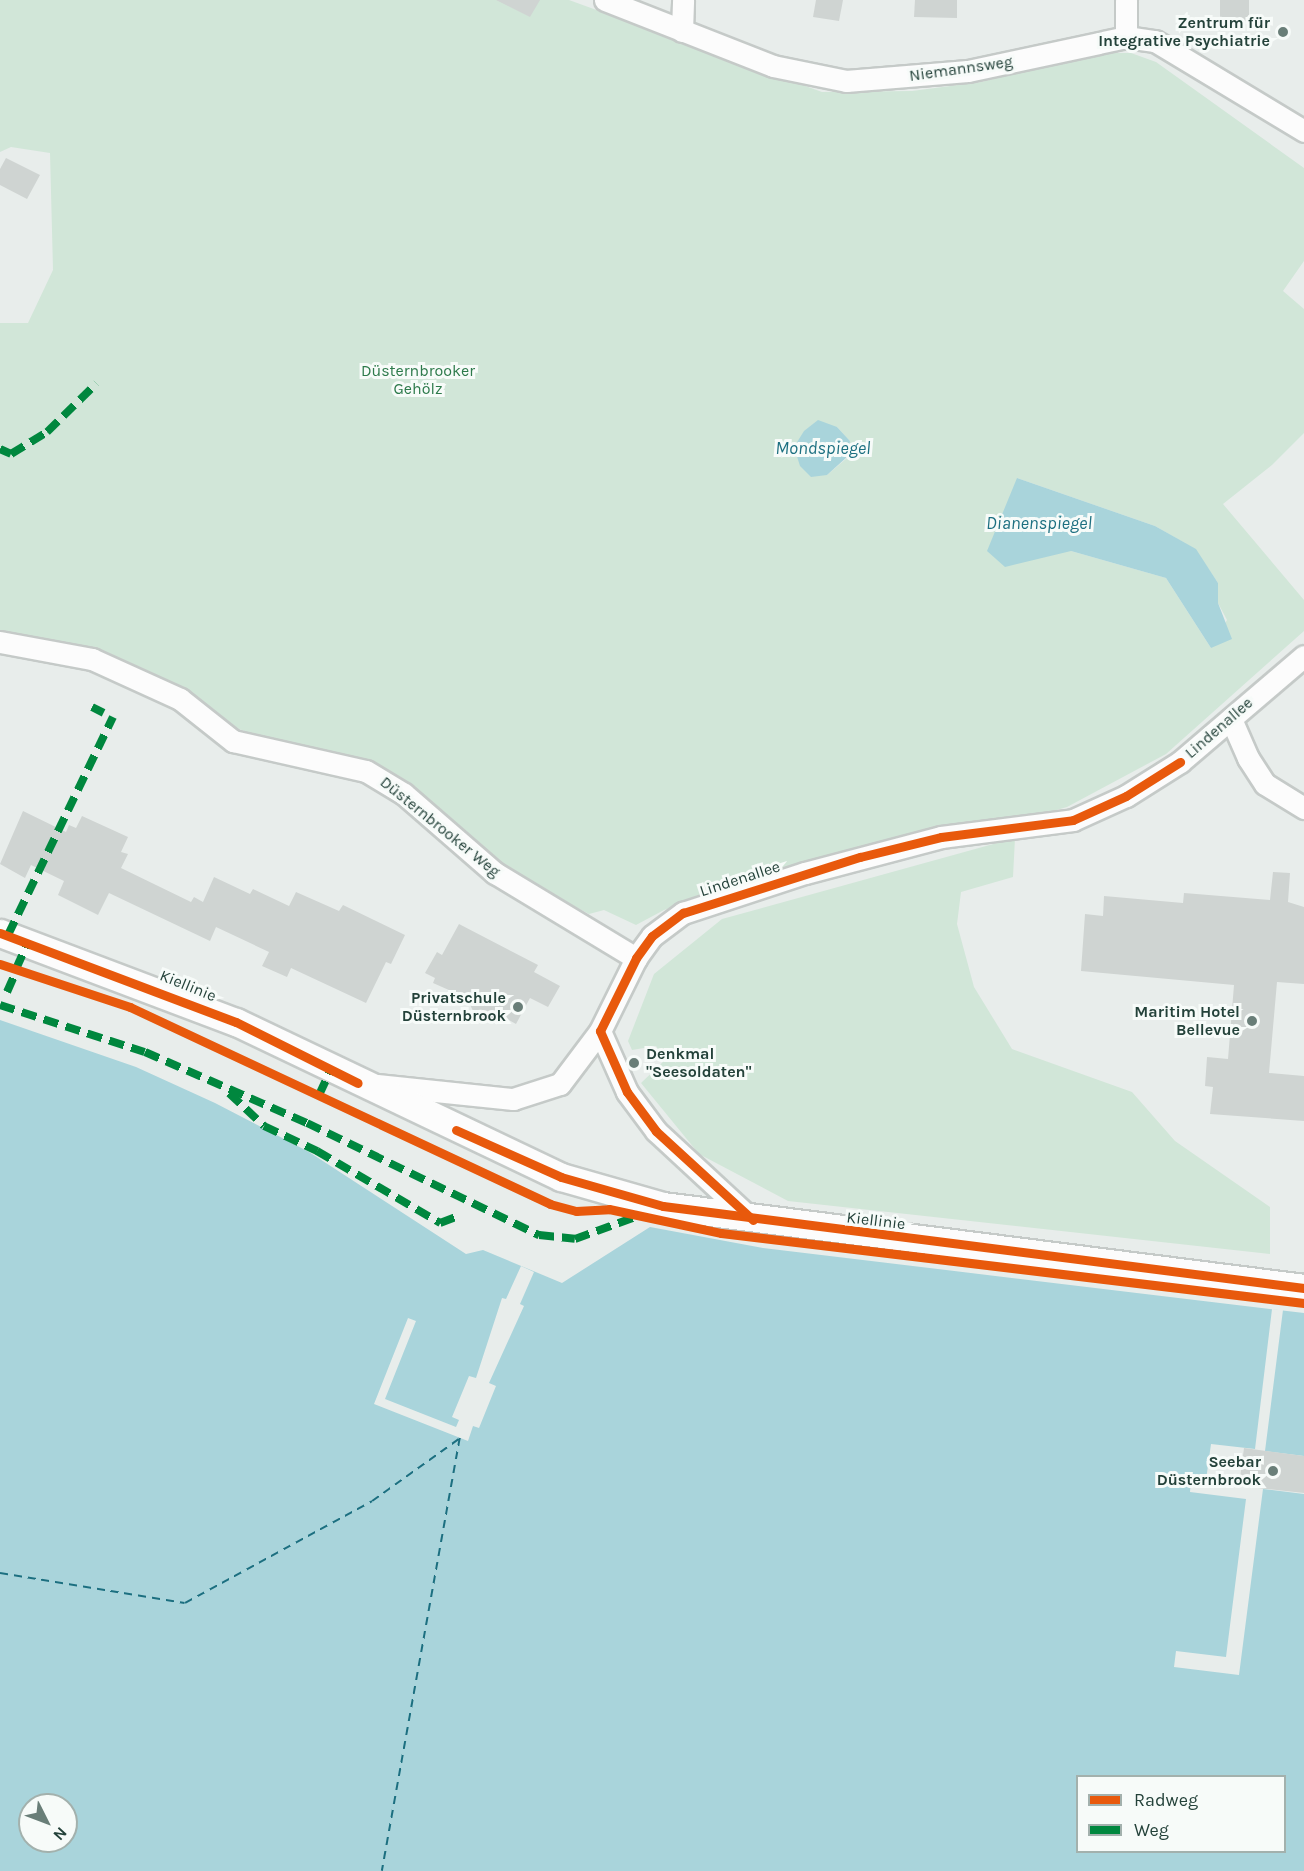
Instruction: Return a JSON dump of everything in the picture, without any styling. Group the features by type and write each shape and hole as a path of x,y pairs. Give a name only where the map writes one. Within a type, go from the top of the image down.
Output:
{"street":[{"name":"Niemannsweg","path":"605,0 773,66 846,81 968,70 1126,37 1155,41 1185,56 1304,131"},
{"path":"682,31 683,0"},
{"path":"1126,0 1126,37"},
{"name":"Düsternbrooker Weg","path":"0,642 92,659 180,699 233,741 366,771 404,794 495,873 636,958"},
{"name":"Lindenallee","path":"358,1083 513,1099 560,1084 600,1031 636,958 652,936 683,913 805,873 942,837 1073,820 1126,796 1180,762 1304,656"},
{"path":"1231,719 1248,758 1265,784 1304,808"},
{"name":"Kiellinie","path":"0,933 236,1022 358,1083 561,1176 663,1206 753,1220 1304,1288"},
{"path":"600,1031 627,1092 656,1131 753,1220"}],"green space":[{"name":"Düsternbrooker Gehölz","path":"0,0 569,0 822,92 912,91 981,82 1103,53 1131,53 1156,62 1304,168 1304,261 1283,291 1304,309 1304,433 1272,465 1223,504 1304,600 1304,631 1166,754 1067,807 1018,821 845,850 664,910 636,925 604,910 589,914 495,864 378,766 349,755 272,741 239,729 183,688 100,654 0,631 0,323 28,323 53,270 50,153 11,147 0,152","holes":["837,427 850,441 847,458 827,475","1017,478 1155,526 1195,549 1218,583 1218,603 1227,620 1211,648 1166,578 1071,551"]},
{"path":"1015,838 1013,877 961,892 957,924 974,987 1012,1049 1132,1092 1175,1141 1270,1207 1270,1254 788,1201 699,1154 641,1083 665,1060 656,1046 632,1050 628,1041 654,974 722,919"}],"water":[{"name":"Mondspiegel","path":"818,420 837,427 850,441 847,457 827,475 811,477 800,466 794,447 804,431"},
{"name":"Dianenspiegel","path":"1017,478 1155,526 1196,549 1218,583 1218,603 1232,639 1211,648 1166,578 1071,551 1005,567 987,551"},
{"path":"0,1020 136,1067 215,1103 309,1152 466,1254 483,1250 562,1283 650,1227 763,1248 1304,1313 1304,1871 0,1871"}],"pier":[{"path":"521,1266 534,1272 520,1304 524,1306 489,1383 496,1386 479,1428 473,1426 468,1441 374,1404 408,1318 416,1321 385,1399 456,1427 459,1420 452,1417 469,1376 476,1378 502,1298 506,1299"},
{"path":"1272,1309 1283,1310 1265,1451 1304,1456 1304,1494 1263,1489 1239,1675 1174,1667 1176,1651 1226,1657 1246,1499 1190,1492 1191,1479 1206,1480 1211,1444 1255,1449"}],"building":[{"path":"496,0 540,0 530,17"},
{"path":"816,0 843,0 839,21 813,17"},
{"path":"915,0 957,0 957,18 914,17"},
{"path":"1220,0 1249,0 1249,21 1220,20"},
{"path":"6,158 40,175 27,199 0,185 0,169"},
{"path":"23,811 66,832 69,825 76,828 82,816 128,837 121,852 128,854 121,868 191,902 194,897 203,902 214,877 250,894 253,889 289,906 296,892 339,911 343,905 405,935 391,964 386,962 366,1003 291,968 287,977 262,966 269,952 216,927 210,941 109,893 98,915 58,895 64,881 31,865 25,878 0,864"},
{"name":"Maritim Hotel Bellevue","path":"1273,872 1290,873 1288,902 1304,907 1304,984 1277,982 1269,1073 1304,1076 1304,1121 1210,1114 1213,1087 1205,1086 1207,1057 1228,1059 1234,985 1081,971 1085,914 1103,916 1104,896 1183,903 1184,893 1270,900"},
{"path":"459,924 538,965 534,972 560,986 548,1007 530,998 516,1024 507,1019 493,1024 473,1011 467,998 433,983 435,978 425,973 437,952 442,955"},
{"name":"Seebar Düsternbrook","path":"1244,1448 1304,1456 1304,1493 1239,1486"}],"ferry route":[{"path":"0,1573 185,1603 372,1501 460,1438 382,1871"}],"marked path":[{"path":"0,449 11,454 47,432 96,384"},
{"path":"92,707 104,713"},
{"path":"8,935 113,717"},
{"path":"16,969 28,942"},
{"path":"7,992 15,974"},
{"path":"0,1005 145,1052 307,1123 539,1235 575,1239 635,1217"},
{"path":"319,1095 331,1069"},
{"path":"229,1093 264,1126 317,1151 440,1223 458,1216"}],"cycle path":[{"path":"753,1220 656,1131 627,1092 600,1031 636,958 652,936 683,913 860,857 941,837 1073,820 1126,796 1180,762"},
{"path":"0,933 236,1022 358,1083"},
{"path":"0,964 130,1007 550,1204 576,1211 609,1209 721,1233 1304,1303"},
{"path":"456,1130 561,1177 663,1206 1304,1288"}],"place":[{"name":"Zentrum für Integrative Psychiatrie","path":"1283,32"},
{"name":"Privatschule Düsternbrook","path":"518,1007"},
{"name":"Maritim Hotel Bellevue","path":"1252,1021"},
{"name":"Denkmal \"Seesoldaten\"","path":"634,1063"},
{"name":"Seebar Düsternbrook","path":"1273,1471"}]}
